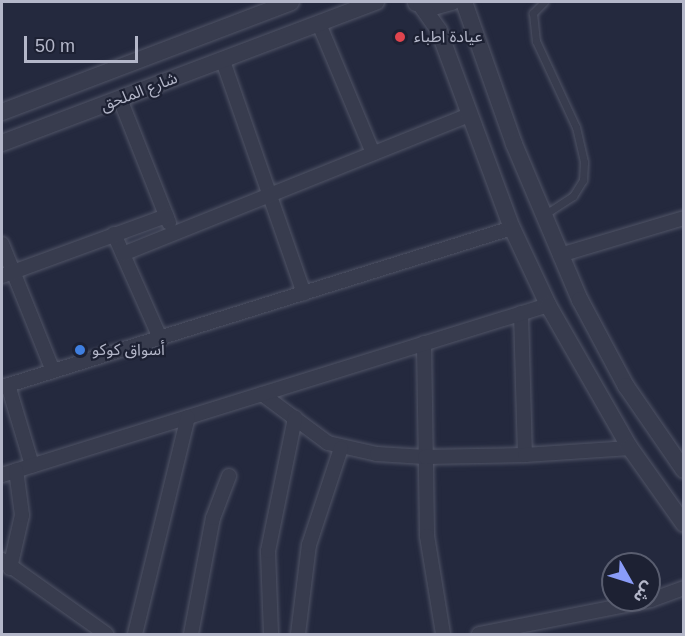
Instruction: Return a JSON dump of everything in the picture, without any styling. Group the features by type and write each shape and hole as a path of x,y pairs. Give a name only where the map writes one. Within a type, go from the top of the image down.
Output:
{"street":[{"name":"شارع الملحق","path":"2,112 291,2"},
{"name":"شارع الملحق","path":"2,143 376,2"},
{"path":"416,3 433,7 452,2"},
{"path":"464,2 514,144 560,255 626,386 684,470"},
{"path":"416,3 439,31 468,115 512,228 548,305 630,448 684,524"},
{"path":"319,24 373,153"},
{"path":"223,60 304,293"},
{"path":"120,99 173,234"},
{"path":"123,254 468,115"},
{"path":"7,274 166,216"},
{"path":"560,255 684,218"},
{"path":"32,465 5,386 512,228"},
{"path":"114,234 159,338"},
{"path":"2,244 7,274 53,371"},
{"path":"2,475 548,305"},
{"path":"521,313 525,455"},
{"path":"424,343 428,536 443,634"},
{"path":"262,394 341,448 425,457 525,455 630,448"},
{"path":"135,634 188,417"},
{"path":"271,634 268,551 295,418"},
{"path":"298,634 309,545 341,448"},
{"path":"16,470 22,515 6,564 106,634"},
{"path":"191,634 213,518 229,476"},
{"path":"479,634 651,600 684,588"}],"lane":[{"path":"543,216 573,196 583,180 584,162 576,127 536,41 533,13 544,2"}],"place":[{"name":"عيادة اطباء","path":"400,37"},
{"name":"أسواق كوكو","path":"80,350"}]}
